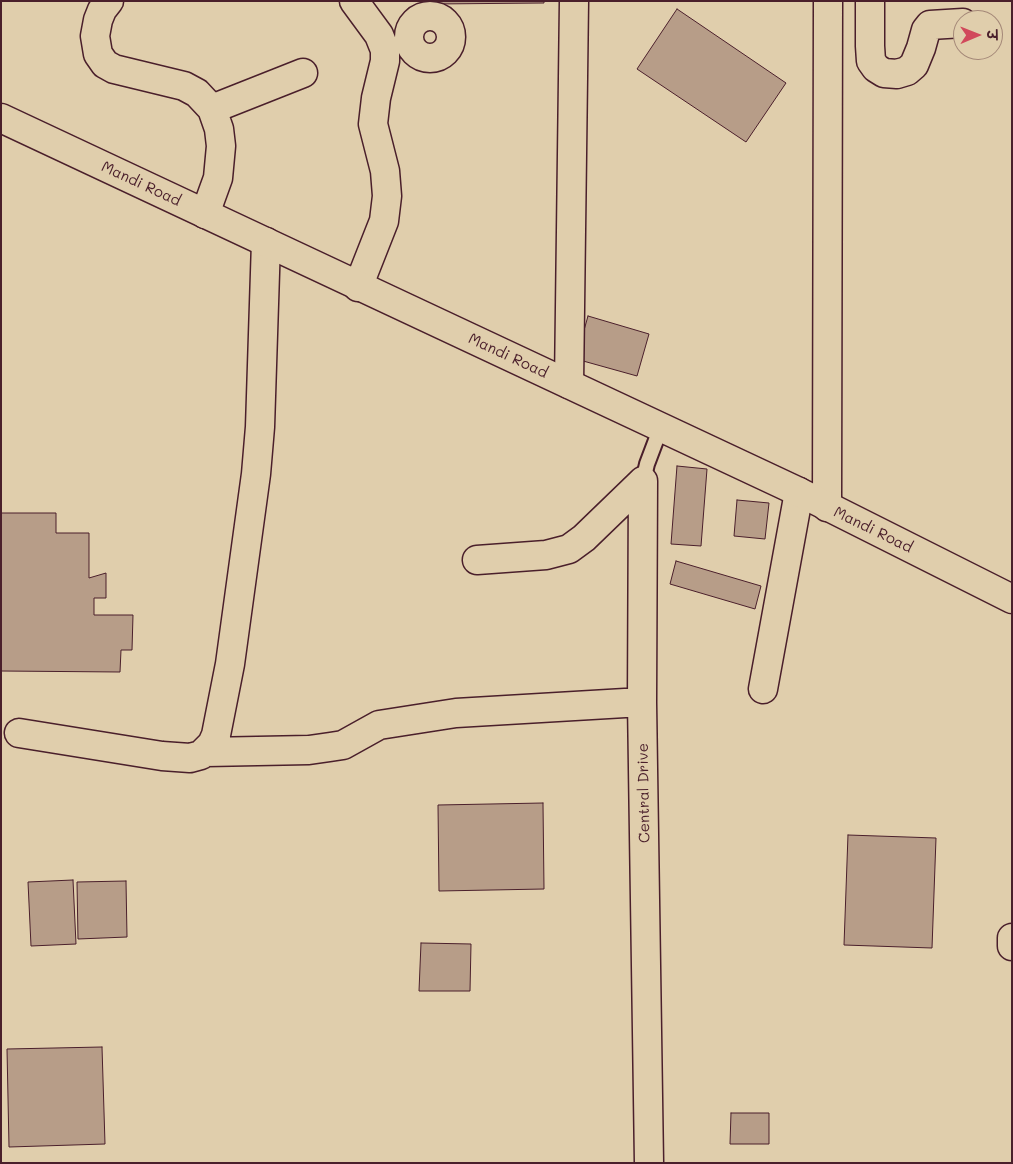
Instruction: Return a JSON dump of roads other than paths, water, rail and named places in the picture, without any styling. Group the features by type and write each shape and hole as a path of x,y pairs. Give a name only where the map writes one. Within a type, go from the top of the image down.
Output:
{"street":[{"path":"109,1 102,10 95,36 98,54 104,64 114,69 184,86 197,93 212,109 219,129 218,178 205,214"},
{"path":"354,1 379,35 384,50 385,61 376,98 373,124 385,171 388,196 384,221 358,287"},
{"path":"569,384 574,1"},
{"path":"827,507 828,1"},
{"path":"870,1 871,61 876,68 884,73 897,74 907,71 914,65 926,30 930,25 953,24"},
{"path":"384,50 411,45"},
{"path":"212,109 303,73"},
{"name":"Mandi Road","path":"1,118 358,287 799,492 1012,599"},
{"path":"206,752 216,735 230,664 252,509 260,427 266,242"},
{"path":"477,560 546,555 569,549 584,538 643,481"},
{"name":"Central Drive","path":"643,481 642,702 649,1163"},
{"path":"763,689 799,492"},
{"path":"19,733 162,756 190,758 206,752 309,750 343,745 379,724 456,713 642,702"},
{"path":"1012,938 1012,946"}],"lane":[{"name":"Central Drive","path":"643,481 647,464 661,427"}]}
